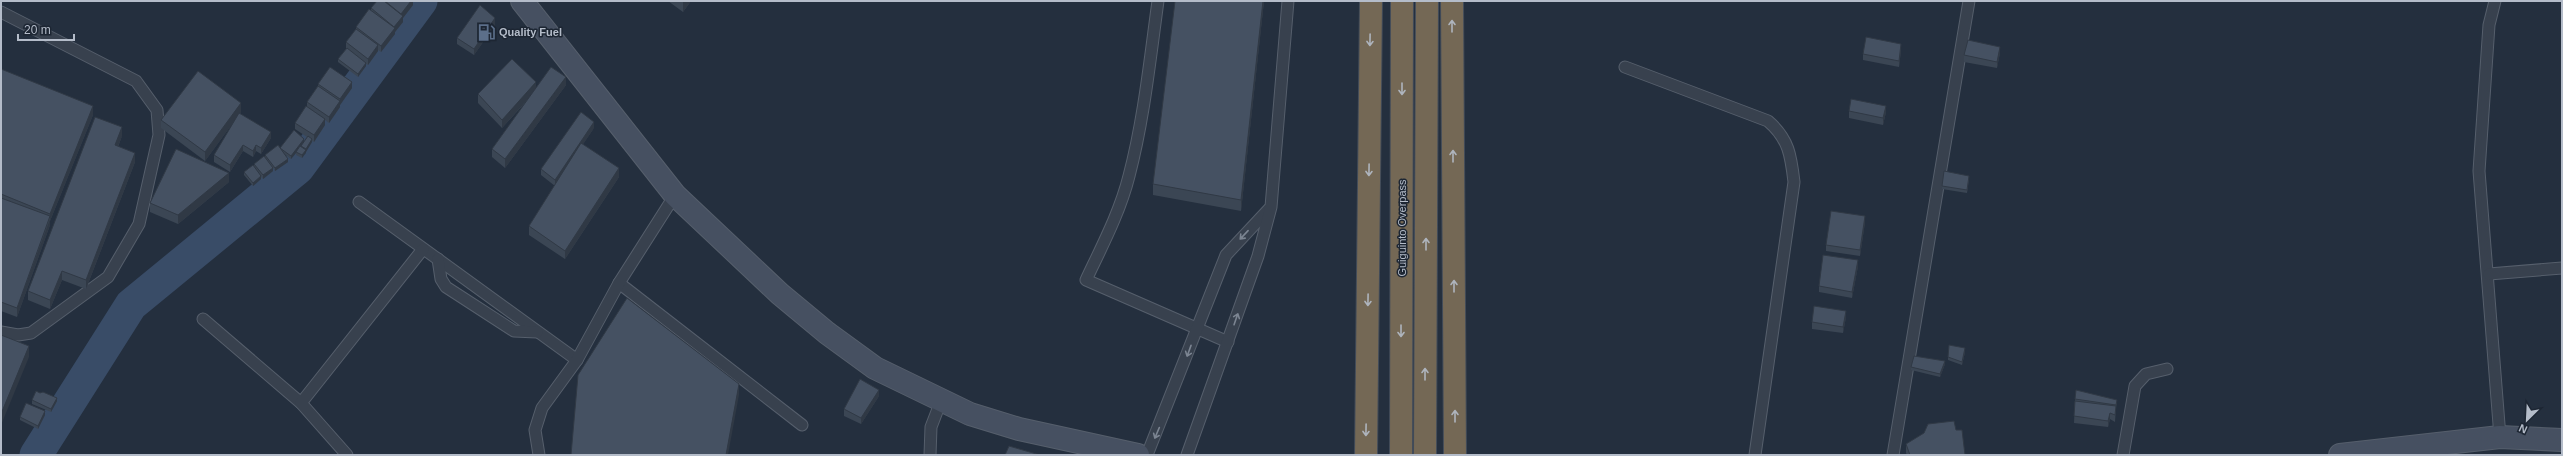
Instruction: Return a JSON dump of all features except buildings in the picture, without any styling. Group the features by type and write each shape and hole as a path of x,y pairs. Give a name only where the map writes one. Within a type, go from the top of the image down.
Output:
{"highway":[{"path":"1366,455 1371,1"},
{"name":"Guiguinto Overpass","path":"1401,455 1402,1"},
{"path":"1425,455 1426,1"},
{"path":"1452,1 1455,455"}],"main road":[{"path":"522,1 675,195 780,294 827,333 875,368 970,414 1020,429 1138,455"},
{"path":"2340,455 2500,437 2562,440"}],"lane":[{"path":"1158,1 1145,98 1129,176 1112,224 1086,280 1228,342"},
{"path":"1187,455 1258,256 1271,207 1288,1"},
{"path":"1893,455 1969,1"},
{"path":"2495,1 2489,25 2479,171 2484,240 2489,274 2500,437"},
{"path":"1,12 136,81 157,110 159,135 139,224 108,278 31,333 18,335 1,332"},
{"path":"1625,68 1768,121 1780,131 1791,156 1794,182 1754,455"},
{"path":"539,455 535,430 542,408 577,360 619,283 675,195"},
{"path":"359,202 577,360"},
{"path":"1147,455 1226,255 1271,207"},
{"path":"301,403 423,249"},
{"path":"438,259 441,279 446,287 514,331 538,332"},
{"path":"2489,274 2562,268"},
{"path":"619,283 802,425"},
{"path":"203,319 301,403 347,455"},
{"path":"2123,455 2135,386 2146,374 2167,369"},
{"path":"930,455 931,427 941,401"}],"waterway":[{"path":"36,455 131,305 298,168 421,1"}],"place":[{"name":"Quality Fuel","path":"486,32"}]}
